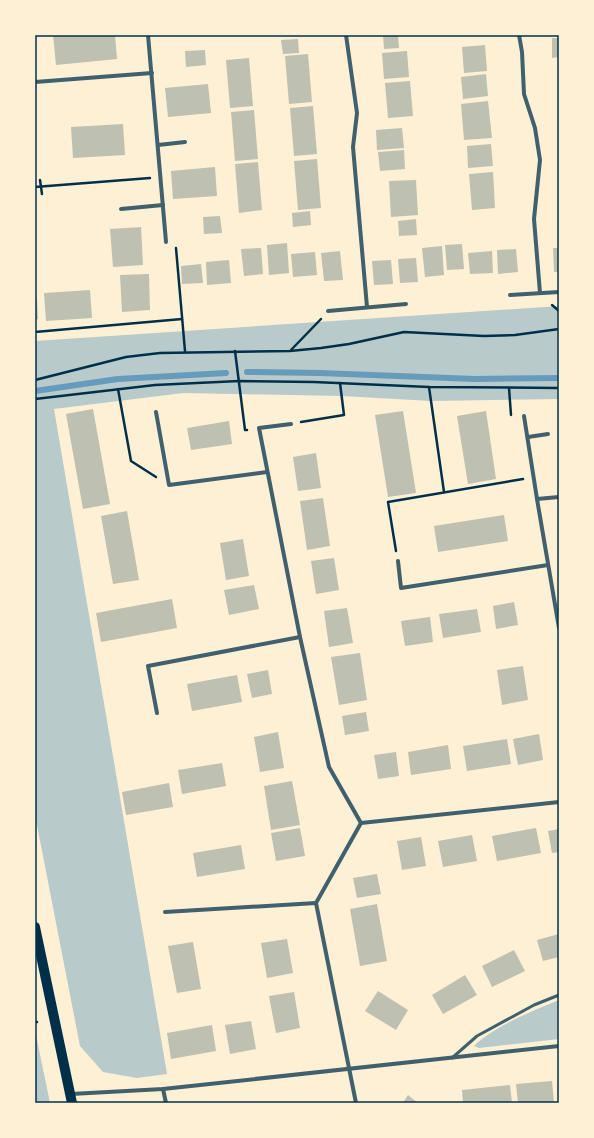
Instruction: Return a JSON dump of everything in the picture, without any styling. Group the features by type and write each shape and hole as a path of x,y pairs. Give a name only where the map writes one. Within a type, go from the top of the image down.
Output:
{"main road":[{"path":"35,927 72,1099"}],"street":[{"path":"148,35 166,242"},
{"path":"346,35 357,113 353,147 367,307"},
{"path":"519,35 522,52 524,94 535,128 540,160 540,173 534,219 540,293"},
{"path":"35,82 152,73"},
{"path":"158,145 185,142"},
{"path":"121,209 163,205"},
{"path":"510,295 559,292"},
{"path":"328,311 406,304"},
{"path":"156,412 169,485 268,472"},
{"path":"524,416 559,628"},
{"path":"291,424 260,428 300,637 329,768 361,823"},
{"path":"528,437 548,434"},
{"path":"537,499 559,498"},
{"path":"398,561 401,588 548,565"},
{"path":"157,713 148,666 300,637"},
{"path":"361,823 559,802"},
{"path":"356,1103 316,903 361,823"},
{"path":"165,912 316,903"},
{"path":"72,1099 559,1046"},
{"path":"163,1089 166,1103"}],"lane":[{"path":"452,1058 477,1036 534,1005 559,995"}],"path":[{"path":"35,187 161,177"},
{"path":"40,180 42,194"},
{"path":"166,242 176,248 185,351"},
{"path":"290,351 328,311"},
{"path":"35,332 182,318"},
{"path":"35,380 126,357 185,351 290,351 349,344 404,332 484,336 515,335 559,329"},
{"path":"235,351 246,430 260,428"},
{"path":"35,399 118,389 239,381 429,387 559,388"},
{"path":"291,424 344,414 340,383"},
{"path":"429,387 444,492"},
{"path":"509,388 512,417 524,416"},
{"path":"118,389 131,461 169,485"},
{"path":"398,561 388,502 534,478"}],"shaded area":[{"path":"559,306 559,399 431,401 342,396 183,393 54,409 167,1074 137,1078 103,1072 80,1046 35,815 35,341"},
{"path":"559,1000 559,1039 479,1048 474,1046 492,1032 503,1026"},
{"path":"35,1030 50,1103 35,1103"}],"building":[{"path":"53,35 115,35 117,59 56,65"},
{"path":"383,35 398,35 399,48 384,49"},
{"path":"552,38 559,38 559,57 552,58"},
{"path":"298,39 299,53 283,54 281,40"},
{"path":"485,45 487,71 464,73 462,47"},
{"path":"205,50 206,65 186,67 185,51"},
{"path":"407,51 409,77 384,79 382,53"},
{"path":"308,54 312,102 289,104 285,56"},
{"path":"249,58 253,106 230,108 226,60"},
{"path":"486,74 488,96 463,99 461,77"},
{"path":"410,81 413,116 388,118 385,83"},
{"path":"208,84 211,113 168,117 165,88"},
{"path":"488,101 492,138 464,140 461,104"},
{"path":"313,106 317,154 294,156 290,108"},
{"path":"254,110 258,159 235,161 231,112"},
{"path":"123,124 125,155 73,158 71,127"},
{"path":"402,128 404,148 377,150 376,130"},
{"path":"491,144 493,166 468,168 467,146"},
{"path":"404,150 405,169 380,171 378,152"},
{"path":"317,159 321,208 298,210 294,161"},
{"path":"258,162 262,210 239,213 235,164"},
{"path":"215,167 217,196 173,199 171,171"},
{"path":"493,172 495,208 472,210 469,174"},
{"path":"416,180 418,215 391,217 389,181"},
{"path":"310,211 311,225 293,227 292,213"},
{"path":"220,216 222,233 204,234 203,217"},
{"path":"416,219 417,235 399,236 398,221"},
{"path":"141,227 143,265 113,267 110,229"},
{"path":"287,243 289,273 269,275 267,245"},
{"path":"462,244 464,269 447,270 445,245"},
{"path":"442,246 444,275 425,277 422,248"},
{"path":"261,248 263,274 244,276 241,249"},
{"path":"553,248 559,248 559,272 554,272"},
{"path":"516,249 518,272 498,274 497,250"},
{"path":"340,251 343,280 324,281 321,253"},
{"path":"492,251 493,273 470,274 468,253"},
{"path":"315,252 317,275 293,277 291,254"},
{"path":"416,258 418,282 400,283 398,259"},
{"path":"229,260 231,283 207,285 206,262"},
{"path":"391,260 393,284 374,285 372,261"},
{"path":"201,264 203,283 182,284 181,266"},
{"path":"149,274 150,310 122,312 120,275"},
{"path":"90,290 92,318 46,321 44,293"},
{"path":"35,299 37,299 38,319 35,320"},
{"path":"93,409 110,504 83,509 66,414"},
{"path":"403,411 416,493 388,497 375,415"},
{"path":"486,411 496,479 468,484 457,416"},
{"path":"229,421 232,444 191,450 187,428"},
{"path":"316,453 321,488 298,491 293,457"},
{"path":"323,498 330,546 307,550 300,501"},
{"path":"127,511 139,580 113,584 101,516"},
{"path":"504,515 508,541 438,552 434,526"},
{"path":"243,539 249,576 226,580 220,543"},
{"path":"334,558 339,590 316,594 311,561"},
{"path":"254,585 259,609 229,615 224,590"},
{"path":"172,599 177,628 101,642 96,613"},
{"path":"514,602 518,625 496,629 493,606"},
{"path":"347,608 353,643 329,647 324,611"},
{"path":"477,609 481,632 443,638 439,614"},
{"path":"430,617 433,642 405,646 401,621"},
{"path":"360,653 367,700 339,705 331,657"},
{"path":"523,666 528,700 502,705 497,670"},
{"path":"268,670 272,694 252,698 247,674"},
{"path":"237,675 242,702 192,711 187,684"},
{"path":"366,712 369,731 345,735 342,716"},
{"path":"278,732 284,768 260,772 254,737"},
{"path":"539,734 543,760 518,765 513,739"},
{"path":"507,739 511,764 467,771 463,746"},
{"path":"448,745 451,769 411,775 408,752"},
{"path":"396,752 399,776 378,779 374,755"},
{"path":"222,763 226,786 182,794 178,770"},
{"path":"292,781 300,825 271,830 264,786"},
{"path":"169,783 173,807 126,815 122,792"},
{"path":"300,828 305,856 276,861 271,833"},
{"path":"536,828 541,853 497,861 492,836"},
{"path":"559,829 559,852 552,853 548,831"},
{"path":"472,835 477,861 443,867 438,841"},
{"path":"421,837 426,866 402,870 397,841"},
{"path":"241,845 245,869 197,877 193,853"},
{"path":"377,874 381,894 357,898 353,878"},
{"path":"377,904 387,961 360,966 350,909"},
{"path":"559,934 559,957 543,961 537,940"},
{"path":"287,939 293,973 267,978 261,943"},
{"path":"193,942 201,989 177,993 168,946"},
{"path":"514,950 525,971 492,987 482,966"},
{"path":"465,975 477,995 443,1014 432,995"},
{"path":"378,991 408,1010 396,1030 365,1011"},
{"path":"294,992 300,1028 276,1033 269,996"},
{"path":"251,1021 256,1049 230,1054 225,1025"},
{"path":"212,1025 216,1051 171,1059 167,1033"},
{"path":"552,1081 554,1103 518,1103 516,1084"},
{"path":"510,1085 512,1103 463,1103 462,1090"},
{"path":"408,1095 418,1103 403,1103"}],"waterway":[{"path":"247,372 320,373 475,379 559,378"},
{"path":"35,391 118,379 226,373"}]}
